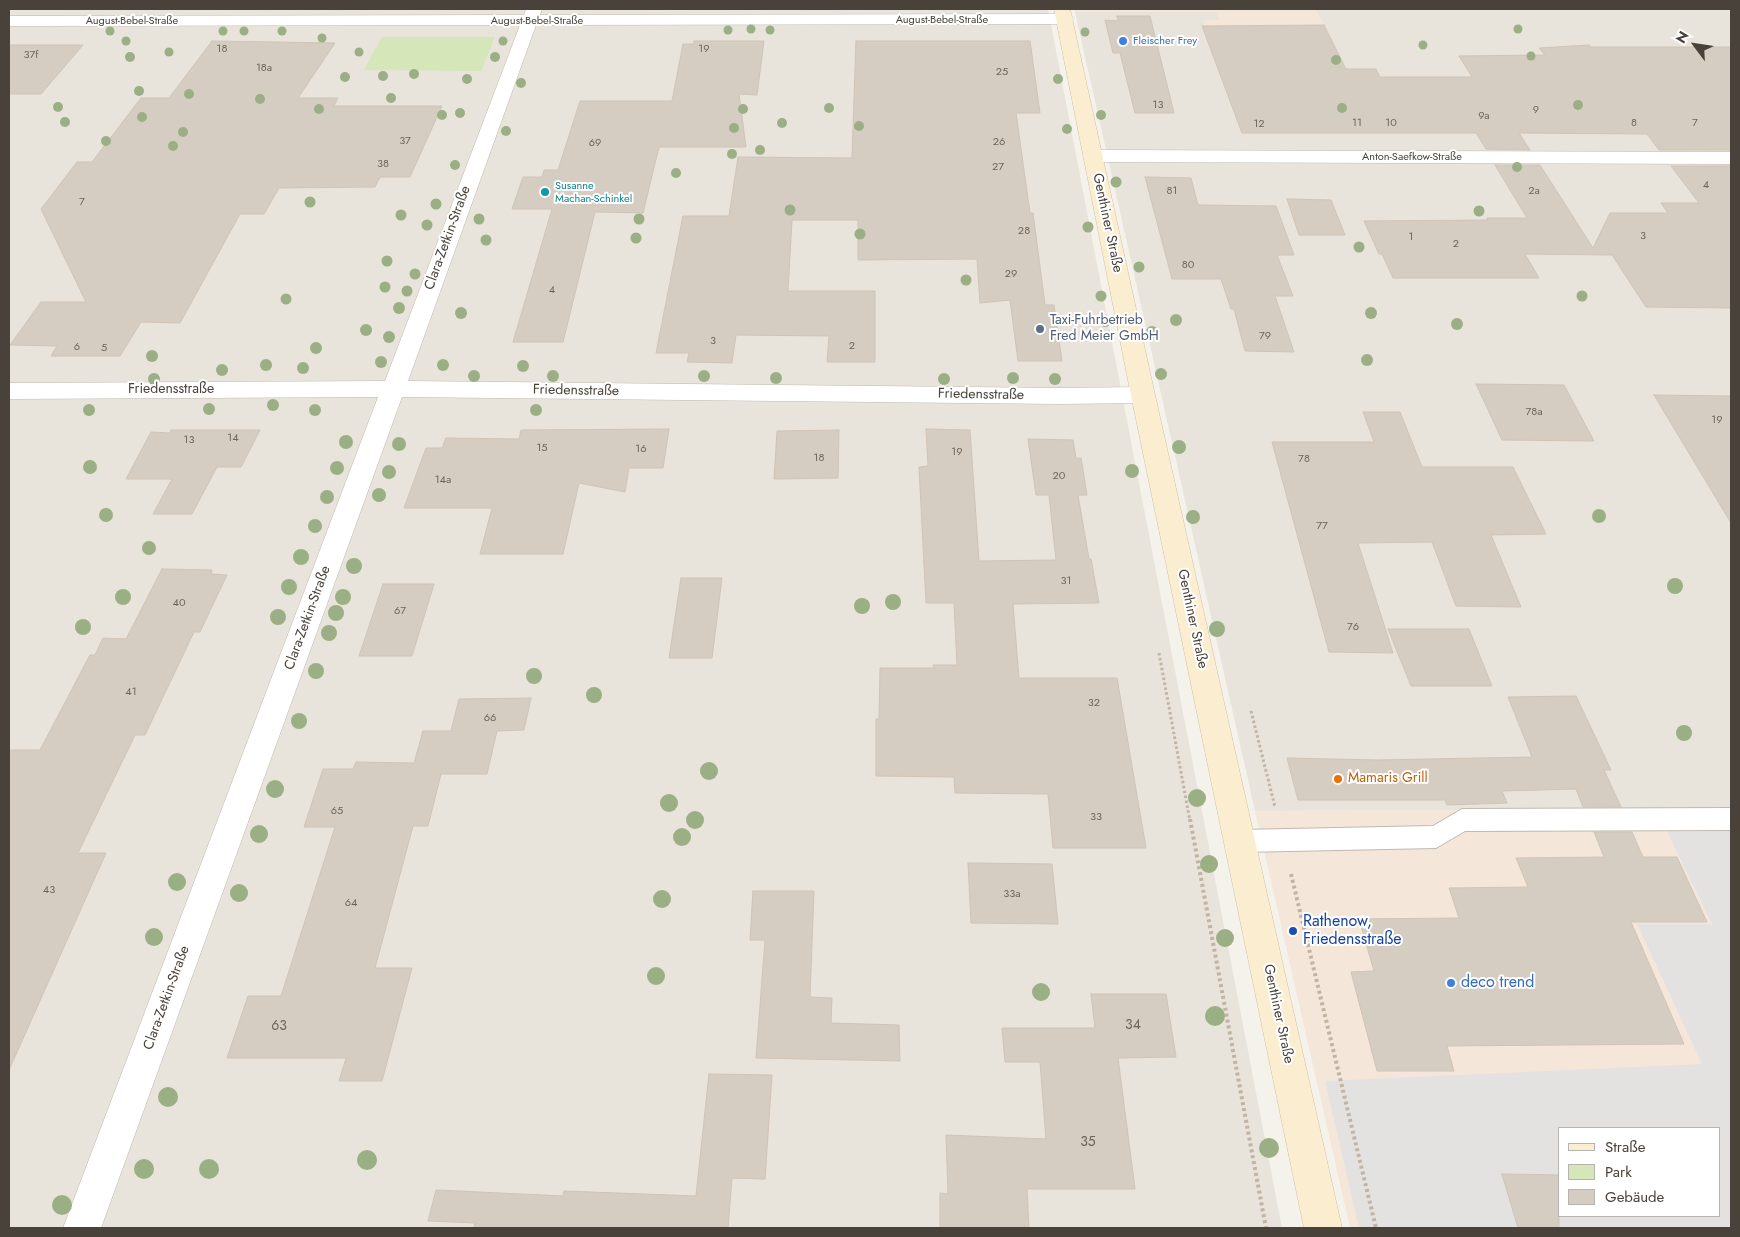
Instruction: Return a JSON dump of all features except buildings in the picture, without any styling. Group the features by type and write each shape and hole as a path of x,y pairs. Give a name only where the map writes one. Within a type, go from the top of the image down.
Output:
{"main road":[{"name":"Genthiner Straße","path":"1064,14 1143,396 1323,1228"}],"street":[{"name":"August-Bebel-Straße","path":"9,21 532,15 1064,14"},
{"name":"Clara-Zetkin-Straße","path":"82,1228 532,15"},
{"name":"Anton-Saefkow-Straße","path":"1093,156 1731,158"},
{"name":"Friedensstraße","path":"9,391 392,389 1143,396"}],"lane":[{"path":"1240,841 1436,837 1462,820 1731,819"}],"shaded area":[{"path":"9,9 1048,9 1282,1228 9,1228"},
{"path":"1075,9 1315,9 1330,37 1209,37 1203,20 1220,20 1217,12 1075,12"},
{"path":"1315,9 1731,9 1731,809 1255,811 1075,12 1217,12 1220,20 1330,36"},
{"path":"1731,809 1731,1228 1350,1228 1255,811"},
{"path":"1731,814 1731,1228 1359,1228 1325,1081 1702,1064 1637,924 1712,924 1659,815"}],"green space":[{"path":"382,37 495,37 481,71 364,70"}],"place":[{"name":"Fleischer Frey","path":"1123,41"},
{"name":"Susanne Machan-Schinkel","path":"545,192"},
{"name":"Taxi-Fuhrbetrieb Fred Meier GmbH","path":"1040,329"},
{"name":"Mamaris Grill","path":"1338,779"},
{"name":"Rathenow, Friedensstraße","path":"1293,931"},
{"name":"deco trend","path":"1451,983"}]}
